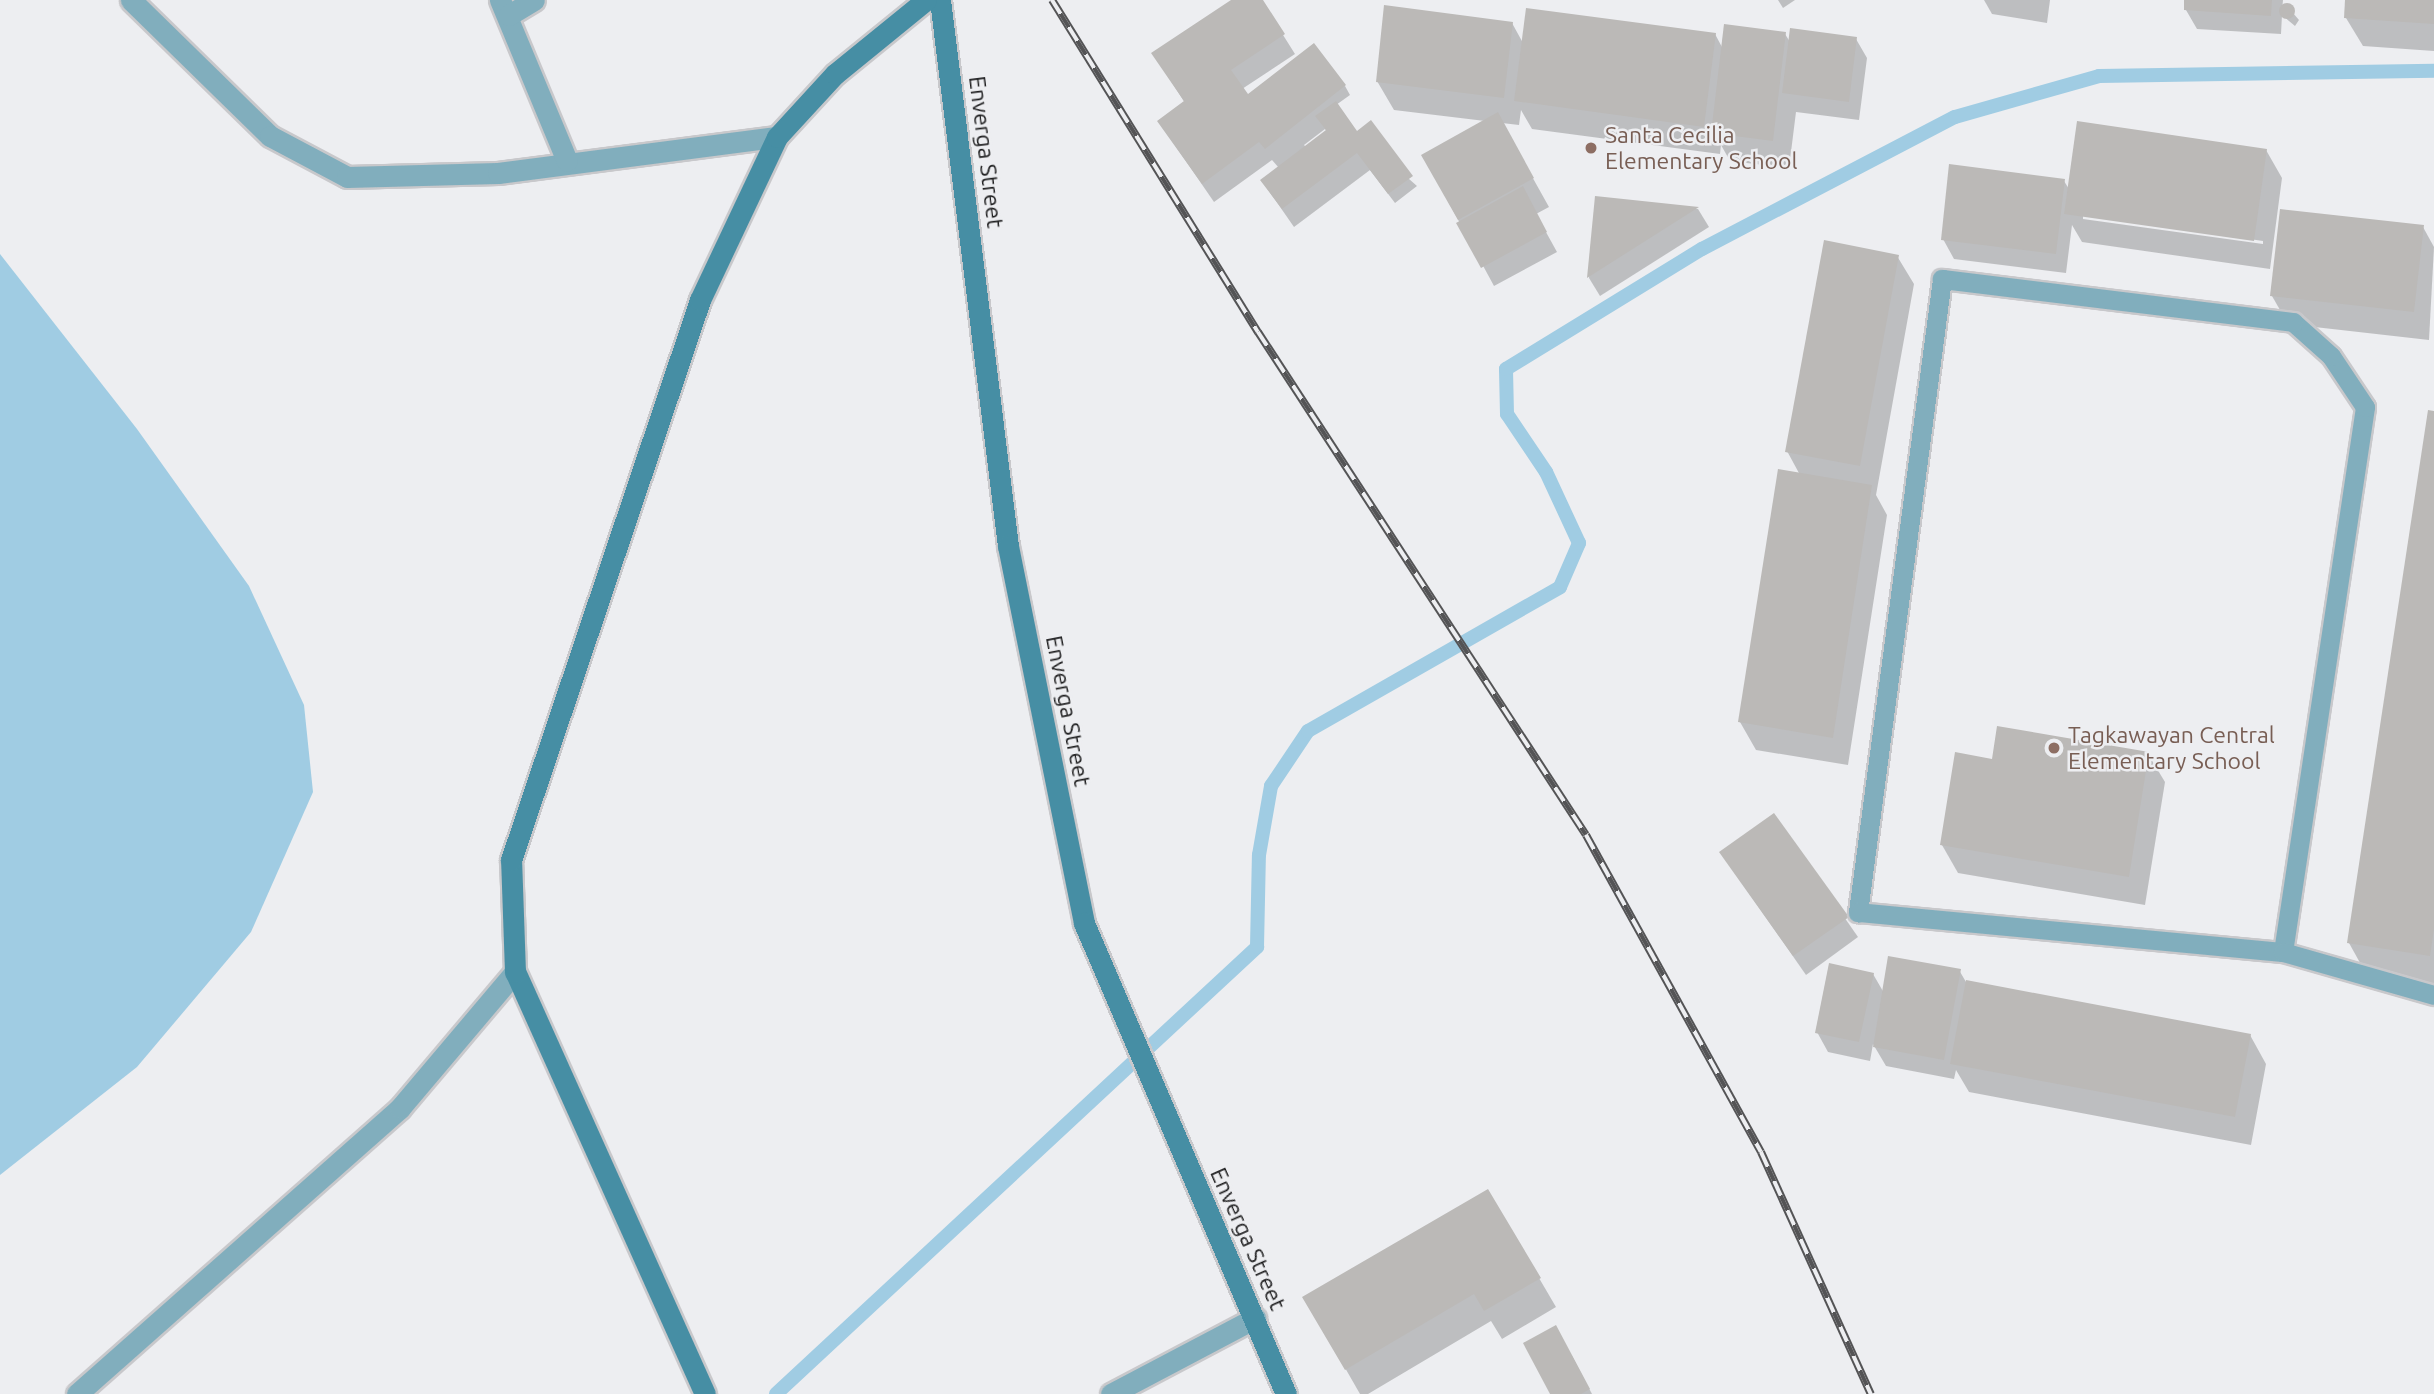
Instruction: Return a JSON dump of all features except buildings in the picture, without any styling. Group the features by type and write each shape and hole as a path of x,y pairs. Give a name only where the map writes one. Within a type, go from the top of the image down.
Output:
{"main road":[{"path":"705,1394 515,972 511,860 700,300 777,137 835,75 926,0"},
{"name":"Enverga Street","path":"940,0 1008,546 1084,923 1167,1123 1255,1318 1286,1394"}],"street":[{"path":"131,0 270,136 346,177 498,173 567,161 777,137"},
{"path":"534,0 505,7 567,161"},
{"path":"77,1394 400,1108 515,972"},
{"path":"1111,1394 1255,1318"}],"lane":[{"path":"2283,952 2365,407 2331,356 2292,322 1942,279 1858,912 2283,952 2434,995"}],"water":[{"path":"0,254 137,429 249,586 304,705 313,792 251,932 137,1067 0,1175"}],"waterway":[{"path":"776,1394 1257,947 1259,855 1271,786 1308,731 1560,587 1579,543 1546,472 1507,414 1506,369 1702,249 1955,117 2099,76 2434,71"}],"railway":[{"path":"1052,0 1258,332 1586,835 1761,1152 1871,1394"}],"place":[{"name":"Santa Cecilia Elementary School","path":"1591,148"},
{"name":"Tagkawayan Central Elementary School","path":"2054,748"}]}
